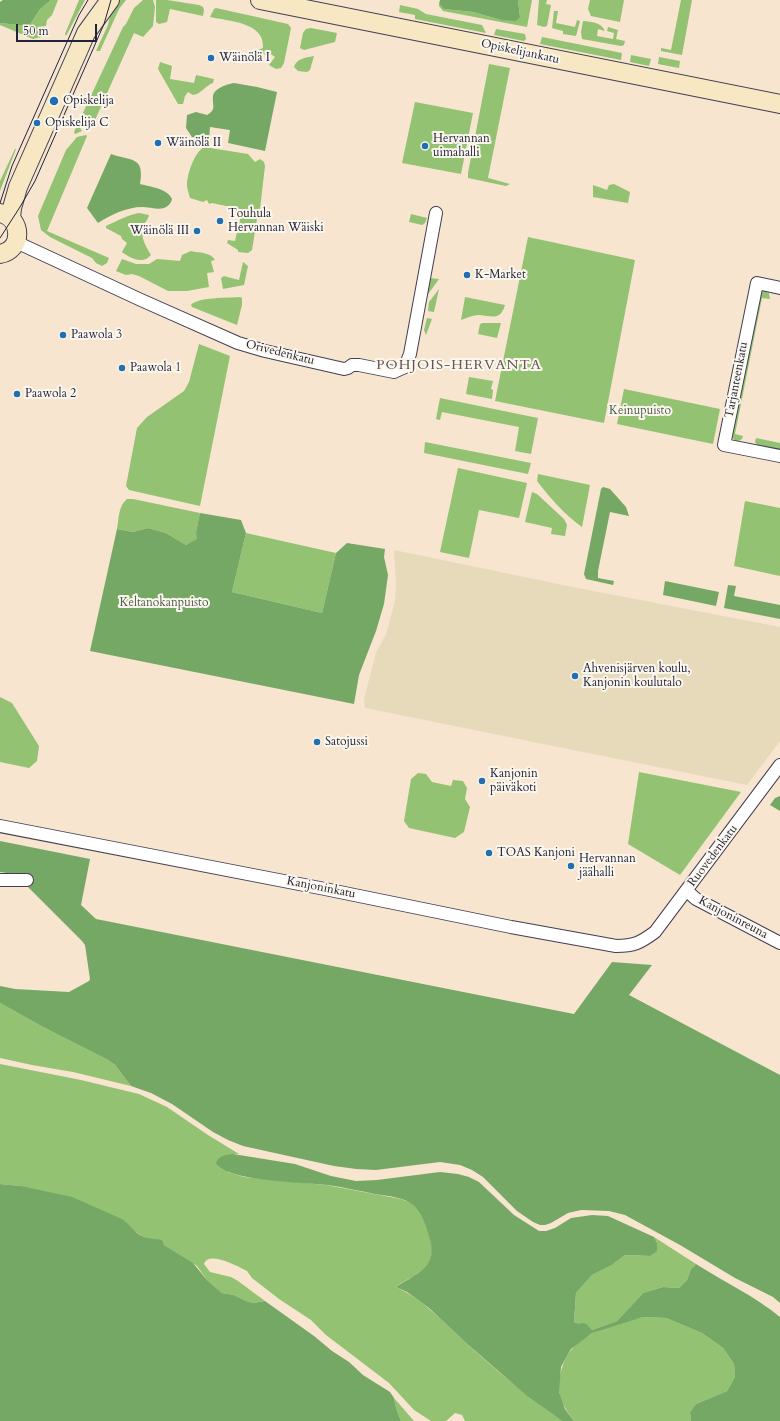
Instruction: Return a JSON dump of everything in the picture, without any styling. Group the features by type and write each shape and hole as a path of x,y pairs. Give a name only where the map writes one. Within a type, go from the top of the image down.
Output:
{"main road":[{"path":"1,256 9,251 16,242 18,229 4,214 12,208 18,188 86,32 94,0"},
{"path":"86,32 110,0"},
{"name":"Opiskelijankatu","path":"260,0 780,104"}],"street":[{"name":"Orivedenkatu","path":"16,242 238,343 265,351 344,368 348,368 352,365 359,365 394,372 405,367 410,354 436,214"},
{"name":"Tarjanteenkatu","path":"780,288 757,283 724,445 780,456"},
{"name":"Ruovedenkatu","path":"641,942 655,932 780,765"},
{"name":"Kanjoninkatu","path":"0,826 325,889 504,926 616,946 629,946 641,942"},
{"path":"0,880 27,880"},
{"name":"Kanjoninreuna","path":"687,891 696,899 780,943"}],"shaded area":[{"name":"Ahvenisjärven koulu, Kanjonin koulutalo","path":"394,550 573,587 780,627 780,741 747,785 365,708 364,699 376,653 386,634 395,601 396,583"}],"green space":[{"path":"3,0 51,0 40,9 29,26 0,23 0,2"},
{"path":"51,0 58,0 52,15 47,20 46,26 37,27 41,37 33,39 0,25 0,23 29,26 40,9"},
{"path":"79,0 85,0 66,36 65,34"},
{"path":"114,0 126,0 119,9 100,51 96,51 108,25"},
{"path":"143,0 153,0 155,7 153,26 143,37 134,33 95,120 85,116 80,128 82,131 75,134 74,132 123,27 134,8"},
{"path":"156,0 167,0 199,5 203,7 203,16 170,9 167,22 159,24 156,22"},
{"path":"440,0 518,0 520,17 516,21 501,20 473,12 444,9 439,4"},
{"path":"518,0 532,0 527,27 443,11 439,6 439,4 444,9 473,12 501,20 520,17"},
{"path":"539,0 547,0 546,4 551,5 547,26 544,27 537,25"},
{"path":"590,0 624,0 620,22 591,16 588,9"},
{"path":"681,0 692,0 682,55 661,51 661,48 671,50"},
{"path":"400,5 418,9 426,14 482,25 486,33 415,19 415,15 399,12"},
{"path":"216,8 288,24 291,28 284,63 281,68 276,69 269,65 275,57 271,54 268,57 258,50 263,48 262,39 252,28 244,24 210,17"},
{"path":"554,11 558,11 556,23 575,27 577,20 580,21 576,36 563,34 563,31 552,28"},
{"path":"583,21 596,23 603,28 605,31 598,29 597,36 613,39 614,33 607,31 608,27 618,30 616,39 625,41 624,45 621,46 582,39 581,32"},
{"path":"311,28 337,33 335,42 304,50 300,48 303,33 306,29"},
{"path":"496,29 525,34 526,39 524,41 494,35"},
{"path":"542,37 622,53 621,60 540,44"},
{"path":"631,55 651,59 649,66 630,62"},
{"path":"314,56 310,70 307,72 298,71 294,67 299,60"},
{"path":"659,57 680,61 679,68 658,64"},
{"path":"160,62 172,66 170,79 194,83 196,75 214,79 213,83 196,94 193,95 188,92 185,96 183,104 178,104 158,69"},
{"path":"489,64 510,68 488,178 510,184 506,186 468,178"},
{"path":"234,83 277,92 265,151 228,143 230,130 210,127 209,140 192,137 186,128 187,115 196,112 207,115 210,113 213,109 214,93 225,85"},
{"path":"415,102 473,113 461,174 402,163"},
{"path":"87,136 47,231 109,258 107,263 102,266 96,263 92,258 50,237 41,230 38,216 66,150 77,137"},
{"path":"204,147 248,154 255,162 260,159 264,162 265,166 260,209 254,212 212,203 209,204 207,200 203,202 190,198 187,185 188,175 194,159"},
{"path":"16,149 0,191 0,181"},
{"path":"111,154 135,161 140,168 140,184 158,188 166,192 172,199 170,204 162,209 142,207 130,208 113,214 98,223 87,208"},
{"path":"614,184 630,192 628,203 593,197 593,185 607,190 609,185"},
{"path":"139,213 149,215 144,224 142,235 151,255 144,260 136,260 122,252 127,243 121,236 106,228 106,226 122,218"},
{"path":"411,214 427,218 425,223 422,225 409,222"},
{"path":"241,215 257,219 252,250 248,253 238,252 238,250 227,243 228,240 235,241"},
{"name":"Keinupuisto","path":"528,237 635,260 604,423 495,401"},
{"path":"191,251 208,254 215,260 211,261 214,272 207,273 209,287 187,291 168,291 139,276 132,274 126,275 116,271 122,259 136,264 149,264 157,259 180,261 182,255"},
{"path":"243,262 248,266 244,285 223,289 221,278 224,276 239,280"},
{"path":"429,278 439,279 426,297"},
{"path":"439,289 434,312 428,311 429,302"},
{"path":"764,291 769,293 770,299 762,298 735,434 743,436 742,439 737,442 732,437 733,428 760,294"},
{"path":"465,297 505,305 501,313 498,315 477,315 461,320"},
{"path":"242,298 242,305 237,325 192,307 191,305 194,302 206,299"},
{"path":"427,318 432,319 426,335 424,330"},
{"path":"501,323 497,338 478,334 480,324"},
{"path":"199,344 230,356 200,506 129,490 126,486 137,428 147,417 184,391 189,382"},
{"path":"469,377 493,381 491,389 493,390 492,399 466,394"},
{"name":"Keinupuisto","path":"624,389 720,409 713,444 617,424"},
{"path":"440,398 538,418 531,454 515,451 519,427 442,412 440,420 436,419"},
{"path":"756,438 780,443 780,450 757,445 755,442"},
{"path":"425,442 531,463 528,474 424,453"},
{"path":"458,468 527,483 519,518 479,510 469,558 440,552"},
{"path":"538,474 590,485 582,527 563,511 547,494 537,481"},
{"path":"603,487 610,489 626,507 629,516 610,512 598,571 598,578 614,581 613,585 586,579 584,574 601,489"},
{"path":"532,492 537,494 564,519 567,525 565,536 551,534 552,528 525,522"},
{"path":"127,499 200,513 196,532 198,539 186,545 166,533 148,528 133,532 117,529 120,509"},
{"path":"745,501 780,508 780,576 734,566"},
{"name":"Keltanokanpuisto","path":"200,513 241,520 246,533 232,592 322,613 336,553 347,543 385,549 384,557 388,575 384,604 376,631 359,675 354,704 90,651 117,529 133,532 148,528 166,533 186,545 197,539 196,532"},
{"path":"246,533 336,553 322,613 232,592"},
{"path":"665,581 719,592 716,606 663,595"},
{"path":"728,585 736,586 734,596 780,605 780,619 724,608"},
{"path":"0,697 12,703 39,746 37,761 29,768 0,762"},
{"path":"639,772 741,792 680,875 628,844"},
{"path":"418,773 426,774 432,782 451,786 453,780 463,781 467,788 465,799 470,807 464,832 455,838 409,828 404,821 411,779"},
{"path":"780,796 780,811 770,805 775,798"},
{"path":"0,841 90,859 81,905 96,919 574,1014 612,962 652,965 629,995 780,1075 780,1303 773,1297 735,1278 680,1245 625,1215 609,1211 581,1210 568,1213 551,1223 540,1225 517,1211 483,1177 460,1165 440,1162 376,1170 356,1169 334,1166 243,1146 213,1132 172,1104 151,1093 131,1086 115,1065 108,1060 0,1003 0,986 15,989 69,992 90,979 85,945 82,941 25,884 20,875 0,872"},
{"path":"0,1003 108,1060 115,1065 131,1086 73,1072 0,1058"},
{"path":"0,1064 81,1080 139,1094 167,1107 239,1154 233,1154 228,1172 244,1177 326,1185 401,1199 408,1202 418,1211 426,1225 431,1242 431,1257 426,1267 396,1287 416,1298 500,1373 562,1421 465,1421 462,1415 455,1413 446,1421 431,1421 414,1410 389,1383 326,1335 311,1320 279,1299 252,1278 247,1271 228,1262 216,1259 206,1260 204,1264 210,1272 231,1277 265,1301 253,1303 234,1295 222,1293 207,1280 197,1266 162,1243 21,1186 0,1184"},
{"path":"233,1154 295,1164 331,1176 356,1181 377,1180 440,1172 458,1174 479,1182 514,1215 539,1231 546,1231 555,1228 571,1218 592,1215 608,1216 654,1237 657,1243 657,1251 650,1256 625,1255 612,1265 592,1275 576,1293 574,1322 579,1324 587,1324 592,1330 617,1321 643,1293 663,1287 679,1288 687,1280 691,1269 696,1264 750,1296 780,1317 780,1421 691,1421 690,1412 696,1404 727,1391 735,1377 734,1364 723,1348 702,1333 666,1318 643,1317 592,1333 571,1349 561,1367 559,1392 565,1409 574,1421 562,1421 526,1395 465,1342 429,1308 407,1292 396,1287 425,1268 431,1255 431,1246 427,1228 414,1206 396,1197 339,1187 250,1178 223,1169 216,1163 221,1157"},
{"path":"0,1184 21,1186 72,1197 122,1219 142,1236 162,1240 164,1245 193,1263 207,1280 222,1293 234,1295 253,1303 265,1301 349,1362 363,1375 390,1392 394,1398 401,1421 0,1421"},
{"path":"654,1237 696,1264 691,1269 687,1280 679,1288 663,1287 643,1293 617,1321 592,1330 574,1322 576,1293 592,1275 612,1265 625,1255 650,1256 657,1243"},
{"path":"643,1317 666,1318 702,1333 723,1348 734,1364 735,1377 727,1391 696,1404 690,1412 691,1421 574,1421 563,1403 559,1391 561,1373 567,1357 577,1343 592,1333 611,1325"},
{"path":"394,1398 414,1421 401,1421"}],"tram line":[{"path":"0,203 12,166 79,15 88,0"},
{"path":"0,238 35,181 104,24 111,0"}],"place":[{"name":"Wäinölä I","path":"211,58"},
{"name":"Opiskelija","path":"54,101"},
{"name":"Opiskelija C","path":"37,123"},
{"name":"Wäinölä II","path":"158,143"},
{"name":"Hervannan uimahalli","path":"425,146"},
{"name":"Touhula Hervannan Wäiski","path":"220,221"},
{"name":"Wäinölä III","path":"197,231"},
{"name":"K-Market","path":"467,275"},
{"name":"Paawola 3","path":"63,335"},
{"name":"Paawola 1","path":"122,368"},
{"name":"Paawola 2","path":"17,394"},
{"name":"Ahvenisjärven koulu, Kanjonin koulutalo","path":"575,676"},
{"name":"Satojussi","path":"317,742"},
{"name":"Kanjonin päiväkoti","path":"482,781"},
{"name":"TOAS Kanjoni","path":"489,853"},
{"name":"Hervannan jäähalli","path":"571,866"}],"district":[{"name":"POHJOIS-HERVANTA","path":"459,366"}]}
